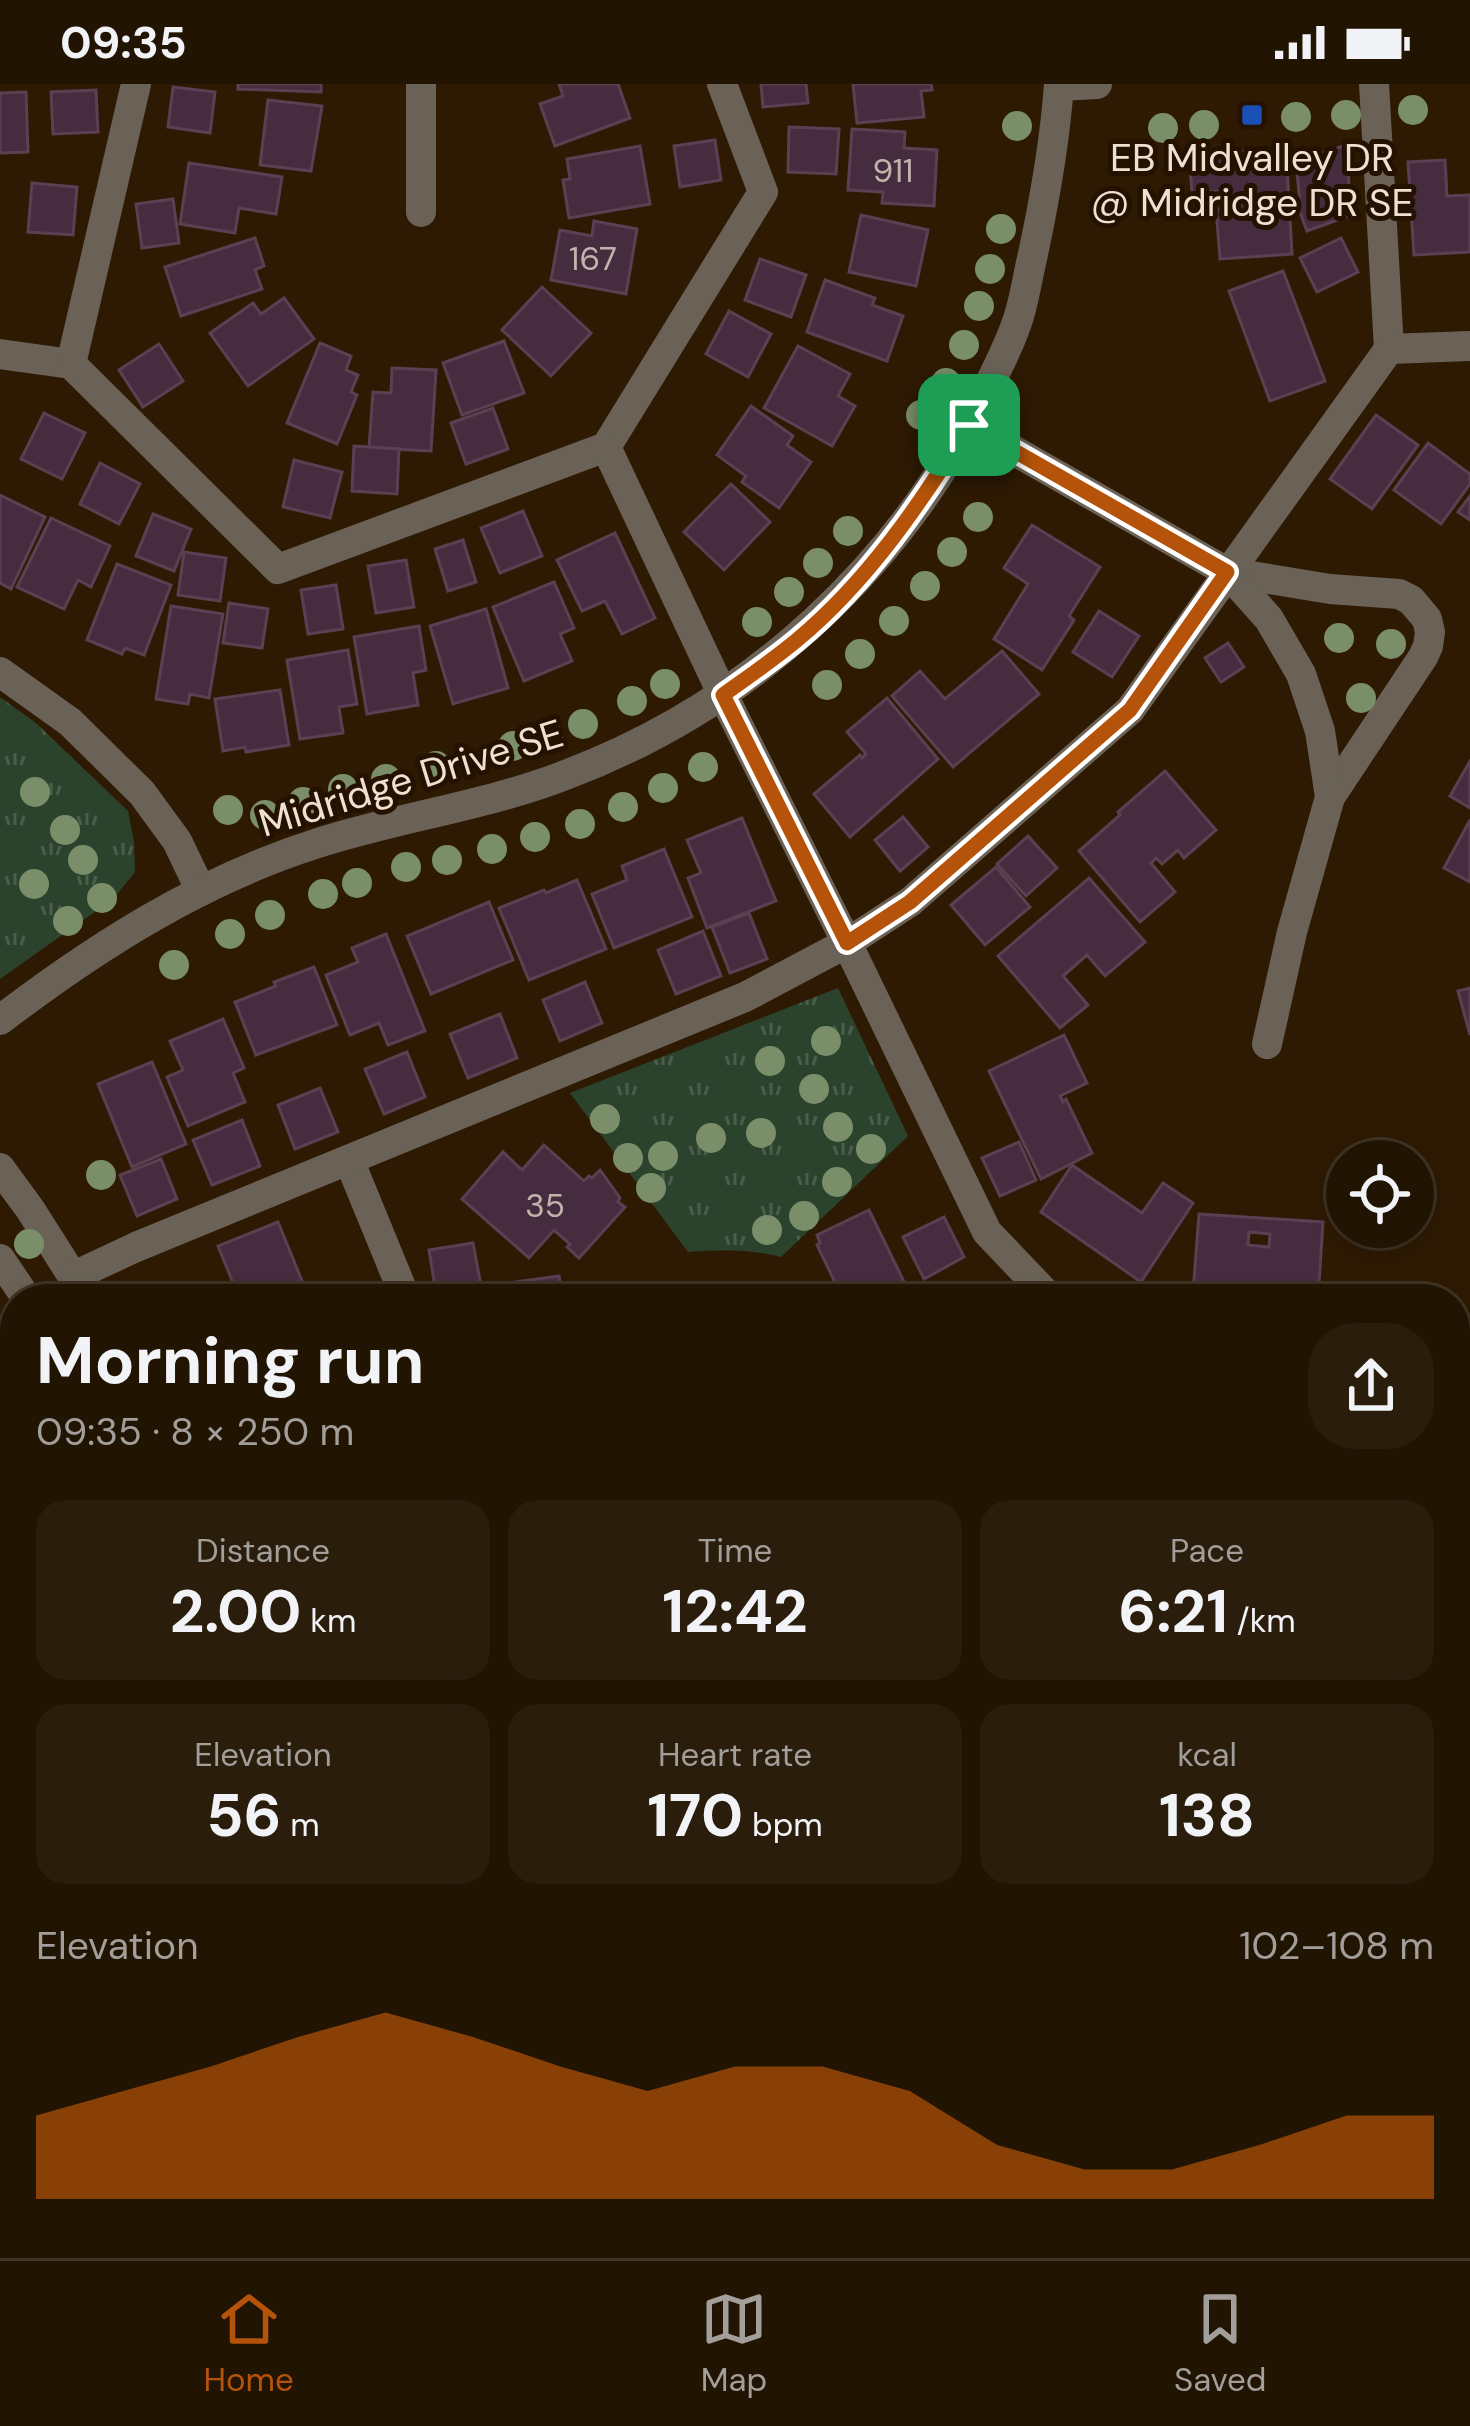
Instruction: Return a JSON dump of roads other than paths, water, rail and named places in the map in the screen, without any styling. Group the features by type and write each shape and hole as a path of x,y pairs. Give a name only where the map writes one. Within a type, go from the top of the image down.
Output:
{"street":[{"path":"71,364 136,84"},
{"path":"421,84 422,212"},
{"path":"0,354 71,364 278,569 606,447 763,192 722,84"},
{"path":"1059,85 1097,84"},
{"path":"84,1284 136,1246 745,997 847,943 910,902 1130,710 1389,349 1373,84"},
{"name":"Midridge Drive SE","path":"0,1021 110,943 201,891 314,844 571,774 723,695 797,640 875,558 938,476 969,425 1019,317 1043,209 1059,85"},
{"path":"1389,349 1470,346"},
{"path":"969,425 1227,572 1269,619 1301,674 1320,731 1330,796"},
{"path":"606,447 987,1232 1037,1284"},
{"path":"1227,572 1330,589 1400,594 1427,619 1429,646 1423,658 1330,796 1267,1044"},
{"path":"0,672 70,722 142,793 177,841 201,891"},
{"path":"349,1160 400,1284"},
{"path":"0,1168 78,1284"},
{"path":"0,1259 17,1284"}],"place":[{"name":"EB Midvalley DR @ Midridge DR SE","path":"1252,115"}]}
